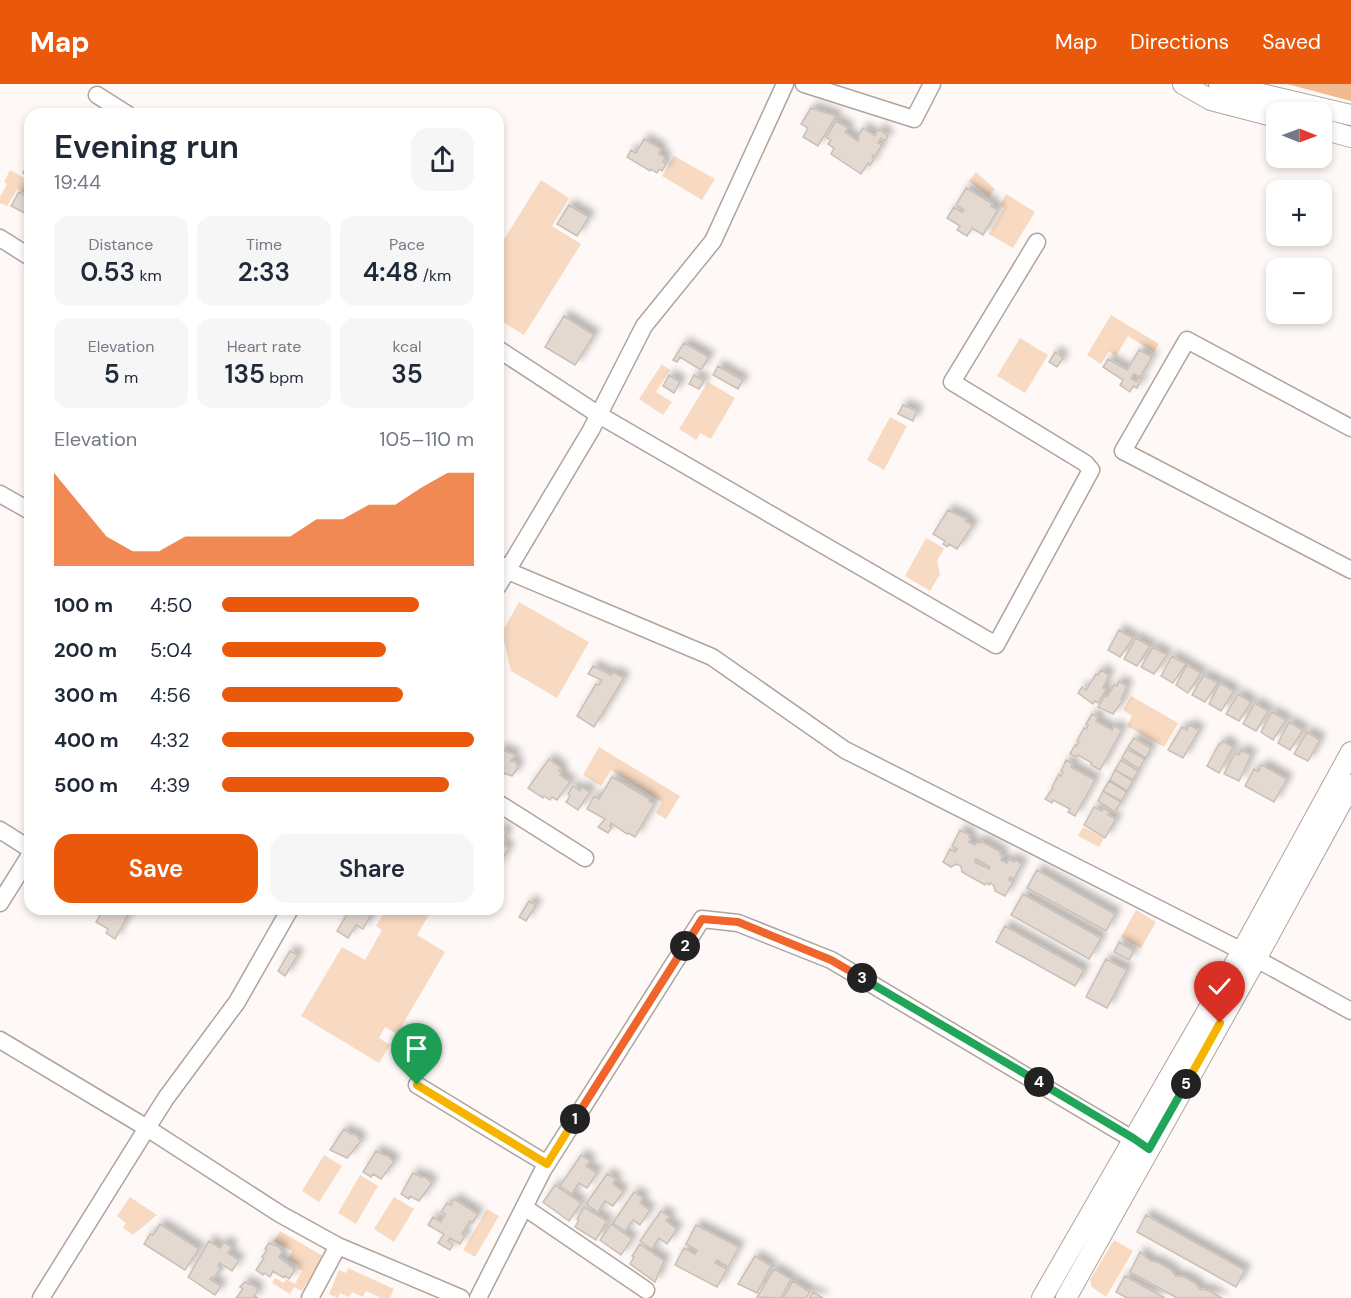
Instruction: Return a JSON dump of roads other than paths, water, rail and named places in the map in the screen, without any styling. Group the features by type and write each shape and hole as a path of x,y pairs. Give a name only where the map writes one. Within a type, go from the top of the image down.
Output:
{"street":[{"path":"504,565 599,415 644,326 713,242 785,84"},
{"path":"804,84 914,119 932,84"},
{"path":"1183,84 1211,100 1266,114"},
{"path":"1219,84 1351,115"},
{"path":"97,95 118,108"},
{"path":"1332,132 1351,137"},
{"path":"0,238 24,253"},
{"path":"504,353 599,415 996,645 1091,470 1085,463 952,382 1037,242"},
{"path":"1351,428 1187,340 1123,451 1351,570"},
{"path":"0,494 24,508"},
{"path":"504,567 712,657 845,750 1249,955 1351,1011"},
{"path":"1066,1298 1149,1149 1351,752"},
{"path":"1042,1298 1133,1138 1249,955 1351,785"},
{"path":"504,807 585,858"},
{"path":"0,830 24,845"},
{"path":"0,903 24,865"},
{"path":"41,1298 166,1098 237,1002 280,915"},
{"path":"478,1298 547,1164 702,919 738,922 831,960 1149,1149"},
{"path":"0,1040 147,1128 280,1214 338,1246 461,1298"},
{"path":"417,1085 547,1164"},
{"path":"524,1207 646,1290"},
{"path":"310,1298 338,1246"}]}
